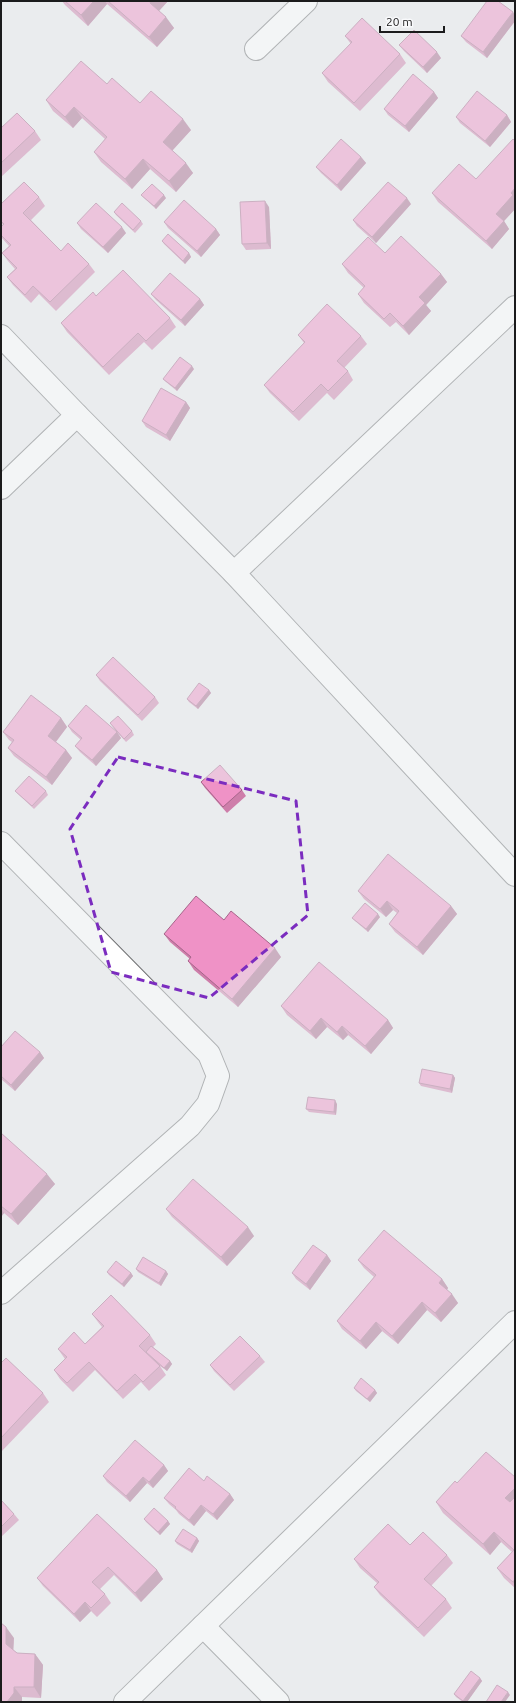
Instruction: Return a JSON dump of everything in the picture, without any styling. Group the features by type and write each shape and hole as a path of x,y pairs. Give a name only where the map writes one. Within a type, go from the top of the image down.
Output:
{"street":[{"path":"256,49 306,1"},
{"path":"234,573 515,307"},
{"path":"1,336 234,573 515,875"},
{"path":"1,488 77,415"},
{"path":"1,843 209,1054 218,1076 208,1104 190,1126 1,1293"},
{"path":"125,1702 515,1322"},
{"path":"203,1626 278,1702"}],"highlighted area":[{"path":"118,757 296,801 308,915 209,998 111,972 70,829"}],"building":[{"path":"65,1 94,1 81,15"},
{"path":"108,1 151,1 150,3 166,17 149,37"},
{"path":"487,1 498,1 513,12 483,52 461,36"},
{"path":"362,18 400,54 354,103 322,73 352,42 345,36"},
{"path":"414,30 437,52 423,67 399,45"},
{"path":"81,61 107,84 112,78 140,103 151,91 183,119 163,142 186,163 169,181 143,159 125,179 94,152 107,137 74,107 65,117 46,100"},
{"path":"413,74 434,92 405,126 384,109"},
{"path":"477,91 507,115 485,141 456,117"},
{"path":"17,113 35,131 1,163 1,128"},
{"path":"341,139 361,157 337,185 316,167"},
{"path":"513,139 515,141 515,188 511,193 513,195 496,214 504,221 486,241 432,193 459,164 476,179"},
{"path":"24,182 39,197 23,213 61,251 68,243 89,264 50,302 33,286 25,295 7,277 17,268 2,253 11,245 1,235 1,227 4,224 1,221 1,204"},
{"path":"388,182 407,198 372,237 353,220"},
{"path":"152,184 164,195 154,206 141,195"},
{"path":"184,200 216,229 197,251 164,222"},
{"path":"265,201 267,243 242,244 240,202"},
{"path":"96,203 122,227 103,247 77,223"},
{"path":"122,203 141,221 133,230 114,212"},
{"path":"168,234 189,253 183,261 162,241"},
{"path":"401,236 441,274 419,297 425,303 403,326 390,313 384,319 358,294 365,286 342,264 368,237 385,253"},
{"path":"123,270 170,318 146,341 138,333 103,367 61,323 93,292 96,296"},
{"path":"170,273 200,299 181,320 151,294"},
{"path":"327,304 361,336 337,361 348,371 328,391 321,384 293,412 264,385 305,342 298,335"},
{"path":"180,357 192,366 175,388 163,379"},
{"path":"161,388 186,402 166,435 142,421"},
{"path":"113,657 155,697 138,715 96,675"},
{"path":"199,683 209,690 196,706 187,699"},
{"path":"31,695 61,718 48,736 66,750 46,777 8,748 14,740 3,732"},
{"path":"86,705 117,732 92,760 75,746 82,738 68,726"},
{"path":"118,716 132,731 124,739 110,723"},
{"path":"220,765 242,790 223,807 201,782"},
{"path":"29,776 46,791 32,806 15,791"},
{"path":"388,854 451,906 417,947 389,924 399,911 387,901 380,909 358,891"},
{"path":"196,896 224,920 231,911 275,948 232,999 188,961 191,957 164,934"},
{"path":"365,903 378,914 366,929 352,918"},
{"path":"319,962 388,1020 365,1046 342,1026 337,1032 321,1018 310,1031 281,1006"},
{"path":"15,1031 40,1052 11,1085 1,1076 1,1047"},
{"path":"422,1069 453,1075 450,1089 419,1083"},
{"path":"308,1097 335,1100 334,1112 306,1109"},
{"path":"1,1133 47,1174 11,1214 1,1206"},
{"path":"193,1179 248,1227 221,1257 166,1209"},
{"path":"384,1230 442,1279 439,1283 452,1294 435,1313 422,1302 392,1336 376,1322 360,1341 337,1321 376,1275 358,1260"},
{"path":"313,1245 327,1255 306,1284 292,1273"},
{"path":"143,1257 166,1271 159,1283 136,1269"},
{"path":"116,1261 131,1273 122,1284 107,1272"},
{"path":"111,1295 150,1335 139,1346 160,1366 143,1382 135,1374 117,1391 89,1362 67,1383 54,1370 67,1357 58,1349 74,1332 85,1344 104,1326 92,1314"},
{"path":"240,1336 260,1356 230,1385 210,1365"},
{"path":"151,1346 170,1361 164,1368 146,1352"},
{"path":"6,1358 43,1393 1,1438 1,1363"},
{"path":"361,1378 375,1390 367,1399 354,1388"},
{"path":"135,1440 164,1465 149,1482 143,1477 126,1496 103,1476"},
{"path":"486,1452 515,1477 515,1488 505,1498 510,1502 515,1497 515,1579 513,1582 497,1568 514,1550 494,1532 483,1544 436,1502 455,1481 457,1483"},
{"path":"189,1468 204,1481 207,1476 230,1494 213,1514 201,1505 189,1520 164,1498"},
{"path":"1,1500 14,1514 1,1527"},
{"path":"154,1508 168,1521 158,1532 144,1519"},
{"path":"97,1514 157,1570 135,1593 108,1567 92,1582 105,1594 91,1608 85,1602 74,1614 37,1578"},
{"path":"388,1524 410,1545 423,1532 447,1555 424,1579 446,1599 418,1628 374,1587 379,1582 354,1559"},
{"path":"183,1529 197,1538 190,1550 175,1541"},
{"path":"1,1623 6,1627 6,1644 17,1653 35,1654 34,1687 14,1687 14,1693 7,1702 1,1702"},
{"path":"471,1671 480,1678 463,1701 454,1694"},
{"path":"497,1685 508,1692 501,1702 486,1702"}]}
